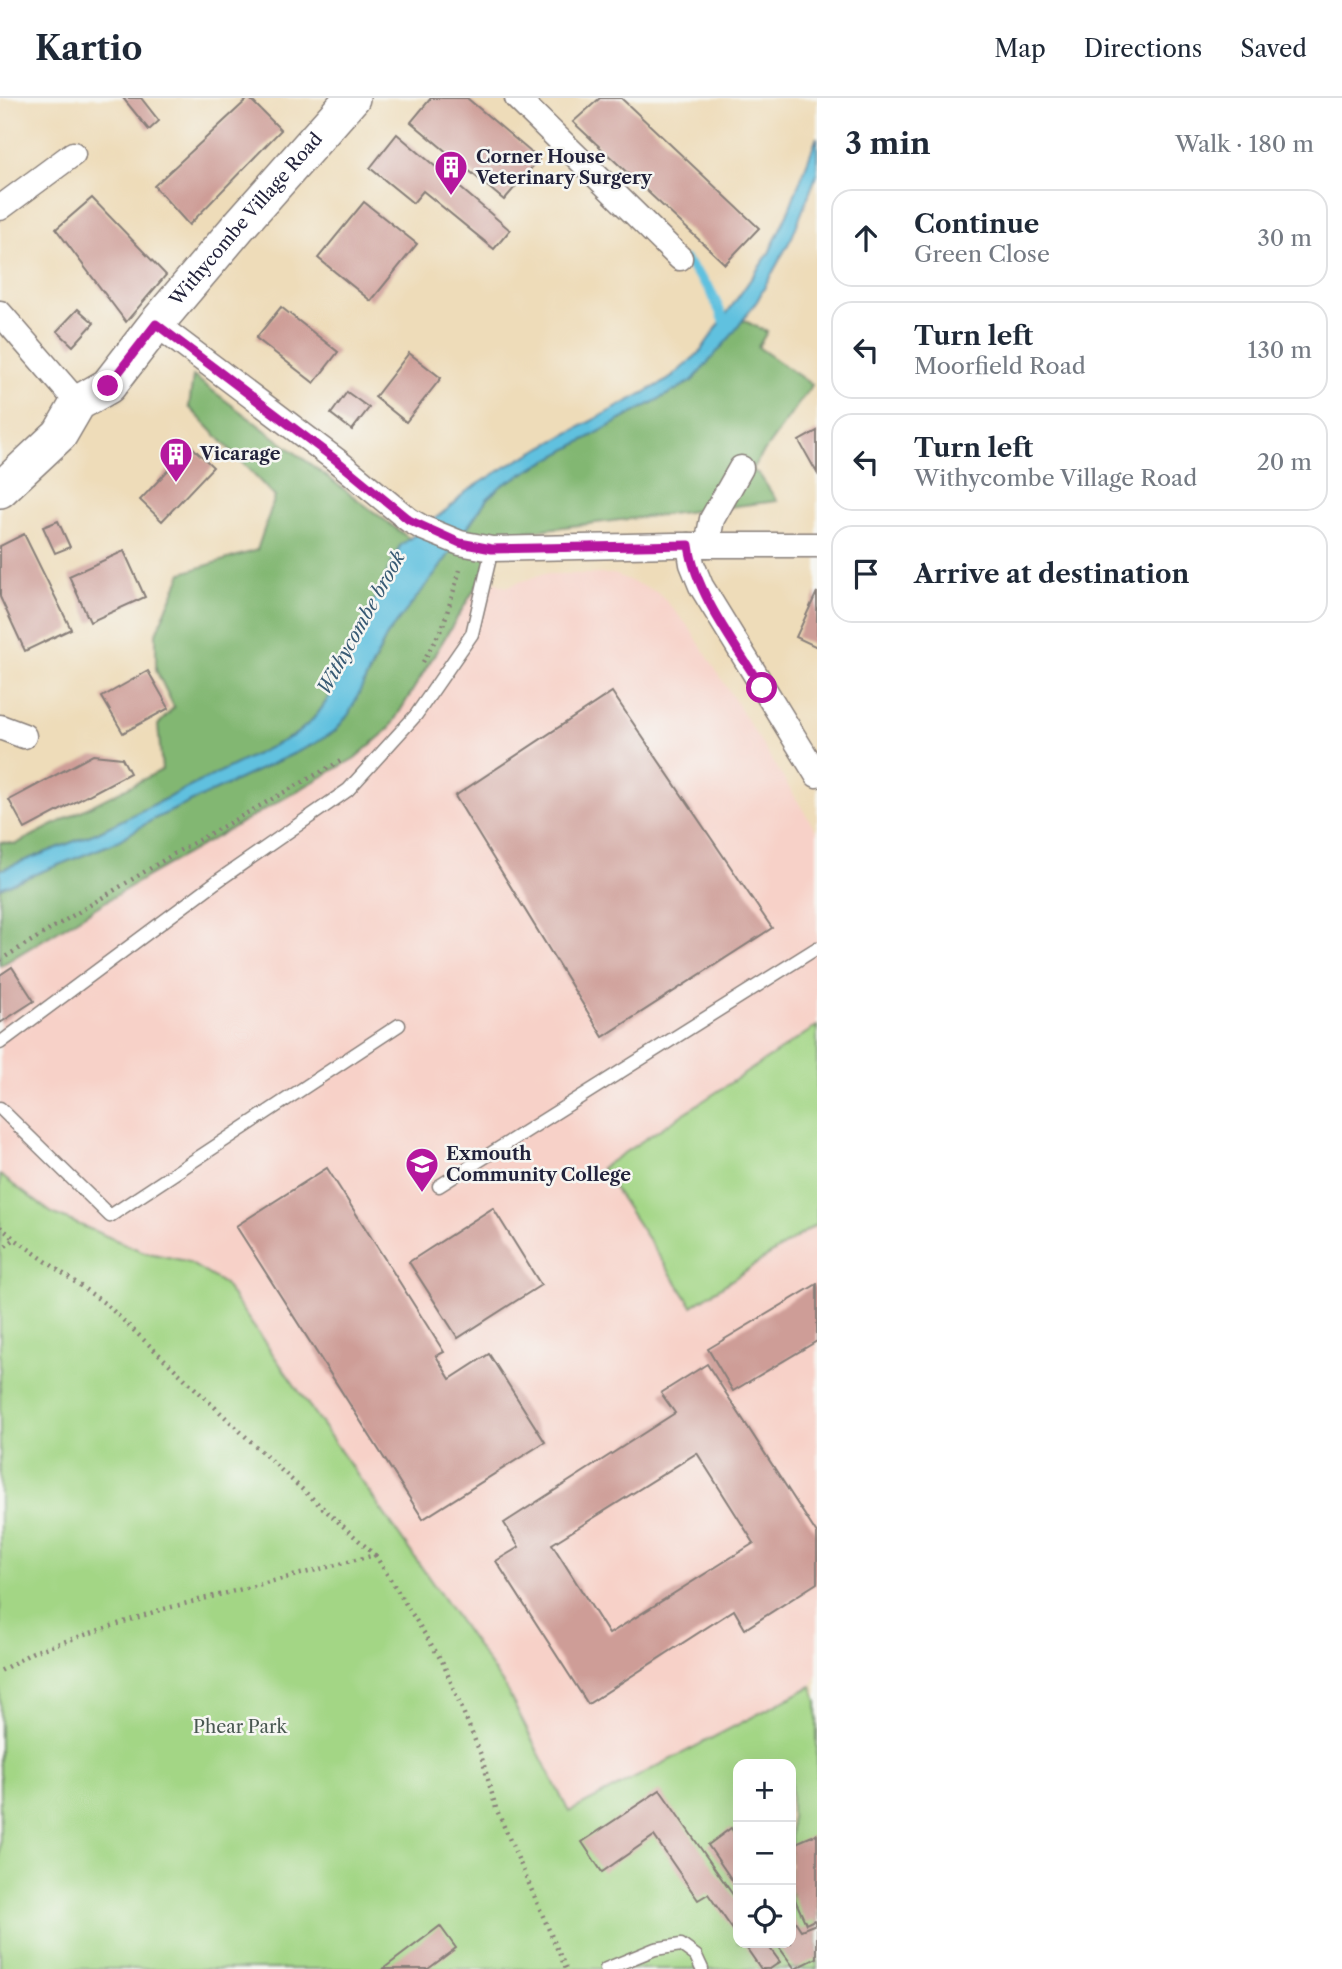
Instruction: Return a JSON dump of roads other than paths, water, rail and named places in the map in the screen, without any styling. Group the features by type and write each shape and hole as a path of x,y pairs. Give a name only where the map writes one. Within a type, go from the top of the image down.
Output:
{"street":[{"name":"Withycombe Village Road","path":"0,491 60,434 78,403 108,386 156,324 350,98"},
{"path":"517,98 680,258"},
{"path":"0,208 73,154"},
{"path":"0,313 78,403"},
{"path":"156,324 336,460 409,520 475,546 817,545"},
{"path":"741,468 698,545 692,564 701,586 817,775"},
{"path":"0,727 24,736"}],"lane":[{"path":"0,1043 216,882 348,790 416,715 472,634 475,546"},
{"path":"439,1186 817,948"},
{"path":"0,1108 110,1216 399,1025"},
{"path":"606,1969 654,1950 681,1945 696,1956 702,1969"}],"water":[{"path":"817,137 817,174 792,237 757,301 731,336 692,381 502,485 487,499 436,573 387,635 349,714 335,731 312,745 154,819 114,843 0,888 0,870 96,833 293,736 310,722 330,695 400,546 464,493 507,466 668,380 699,353 769,253"}],"waterway":[{"path":"685,260 709,288 727,326"}],"place":[{"name":"Corner House Veterinary Surgery","path":"451,197"},
{"name":"Vicarage","path":"176,484"},
{"name":"Exmouth Community College","path":"422,1194"}],"water label":[{"name":"Withycombe brook","path":"361,623"}],"park label":[{"name":"Phear Park","path":"240,1727"}]}
